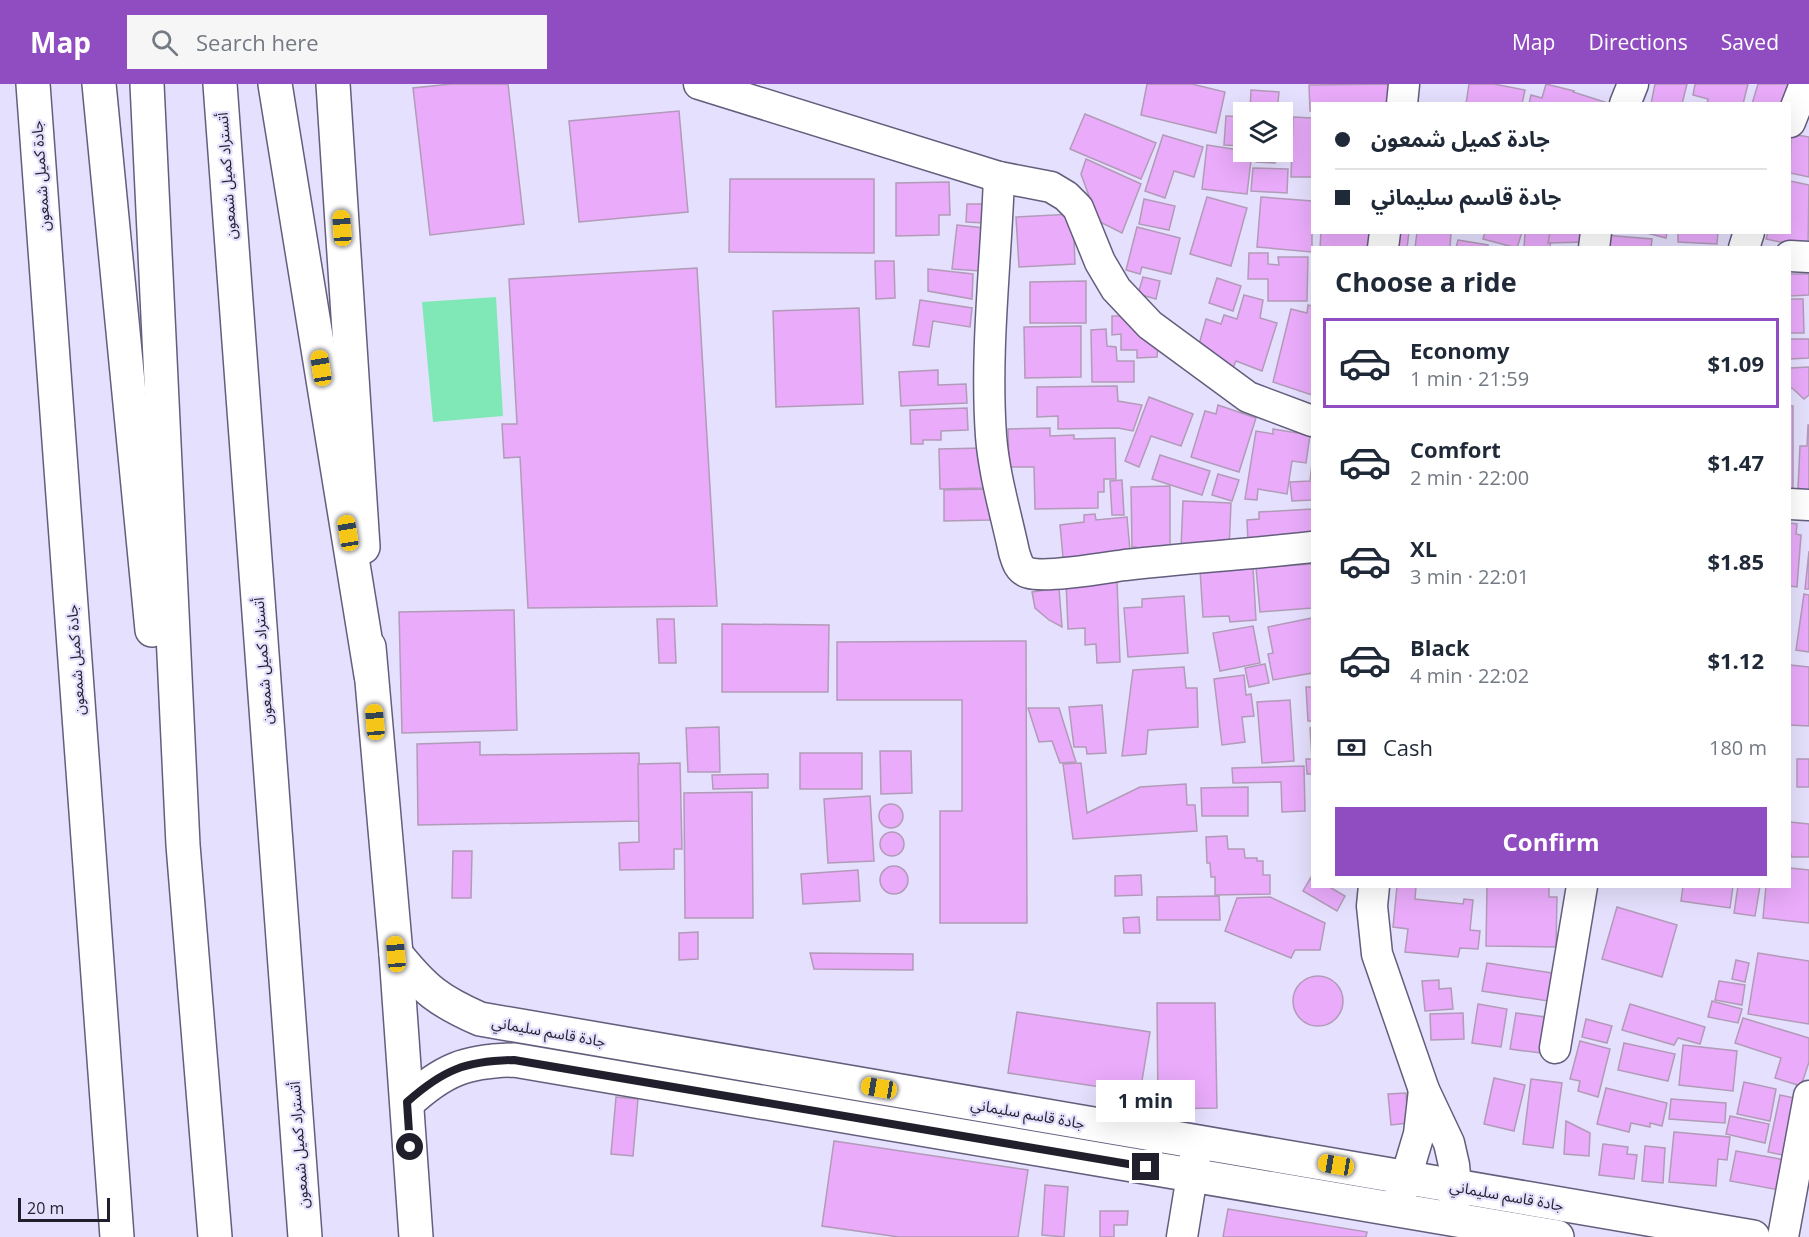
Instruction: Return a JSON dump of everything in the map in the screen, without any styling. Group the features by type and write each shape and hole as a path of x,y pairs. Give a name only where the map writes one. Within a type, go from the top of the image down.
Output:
{"main road":[{"name":"جادة كميل شمعون","path":"33,84 117,1237"},
{"path":"99,84 161,716 167,770 183,845"},
{"path":"147,84 183,845 215,1237"},
{"name":"أتستراد كميل شمعون","path":"220,84 305,1237"},
{"path":"275,84 371,675"},
{"path":"334,85 371,675 396,954 416,1237"},
{"name":"جادة قاسم سليماني","path":"396,954 419,982 447,1005 480,1020 1753,1237"},
{"path":"618,1043 609,1059 610,1069 630,1079 651,1076 655,1067 655,1058 651,1049"},
{"path":"407,1102 429,1082 455,1068 484,1061 514,1060 1557,1237"}],"street":[{"path":"699,84 999,177 1051,187 1066,196 1078,208 1100,262 1116,289 1150,325 1248,397 1311,421"},
{"path":"1401,102 1404,84"},
{"path":"1626,102 1633,84"},
{"path":"1791,119 1805,84"},
{"path":"999,177 991,331 991,438 1014,552 1022,570 1031,574 1052,574 1311,547"},
{"path":"1791,256 1809,257"},
{"path":"1791,504 1809,505"},
{"path":"1374,888 1372,906 1377,954 1424,1090 1449,1143 1456,1186 1454,1219"},
{"path":"1555,1048 1582,888"},
{"path":"1397,1210 1419,1134 1424,1090"},
{"path":"1783,1237 1809,1096"},
{"path":"1182,1237 1197,1142"}],"green space":[{"path":"496,297 503,416 433,422 422,302"}],"building":[{"path":"451,84 508,84 524,224 430,235 413,88"},
{"path":"1147,84 1192,84 1225,92 1216,133 1141,115"},
{"path":"1389,84 1389,102 1311,102 1310,111 1309,85"},
{"path":"1469,84 1494,84 1525,90 1522,102 1466,102"},
{"path":"1546,84 1605,102 1529,102 1531,95 1542,98"},
{"path":"1655,84 1687,84 1682,102 1651,102"},
{"path":"1695,84 1748,84 1744,102 1707,102 1708,99 1693,95"},
{"path":"1758,84 1789,84 1784,102 1753,102"},
{"path":"1251,90 1279,92 1278,102 1250,102"},
{"path":"679,111 688,212 579,222 569,121"},
{"path":"1085,114 1156,143 1141,179 1070,149"},
{"path":"1226,116 1233,116 1233,145 1224,145"},
{"path":"1293,117 1311,118 1311,177 1291,177"},
{"path":"1791,134 1809,137 1809,177 1791,173"},
{"path":"1163,135 1203,147 1194,177 1174,171 1165,198 1145,191"},
{"path":"1207,145 1233,149 1233,162 1251,162 1247,194 1202,189"},
{"path":"1086,159 1141,184 1122,233 1098,221 1081,174"},
{"path":"1253,168 1288,169 1287,193 1251,191"},
{"path":"730,179 874,179 874,253 729,252"},
{"path":"1791,181 1809,185 1808,248 1766,239 1767,234 1791,234"},
{"path":"949,182 950,215 939,215 939,235 896,236 896,183"},
{"path":"1207,197 1247,208 1231,266 1190,254"},
{"path":"1261,197 1311,201 1311,252 1257,247"},
{"path":"1144,199 1175,206 1169,230 1139,224"},
{"path":"967,204 986,204 985,223 966,222"},
{"path":"1073,214 1075,264 1019,267 1016,217"},
{"path":"957,225 984,228 980,271 952,269"},
{"path":"1137,227 1180,238 1171,274 1142,267 1140,274 1126,270"},
{"path":"1321,234 1370,234 1368,246 1320,246"},
{"path":"1389,234 1409,234 1407,246 1388,246"},
{"path":"1417,234 1451,234 1450,246 1415,246"},
{"path":"1484,234 1521,234 1518,246 1483,239"},
{"path":"1525,234 1551,234 1550,246 1524,246"},
{"path":"1550,234 1586,234 1585,242 1548,243"},
{"path":"1651,234 1667,234 1666,238"},
{"path":"1678,234 1718,234 1717,244 1678,242"},
{"path":"1604,235 1652,239 1651,246 1603,246"},
{"path":"1458,240 1488,245 1488,246 1456,246"},
{"path":"1249,253 1268,253 1268,264 1279,265 1278,257 1308,257 1307,301 1268,301 1268,279 1248,279"},
{"path":"875,261 894,261 895,298 876,299"},
{"path":"697,268 717,606 528,608 520,457 504,458 502,424 517,424 509,279"},
{"path":"928,269 973,274 972,299 928,291"},
{"path":"1791,274 1809,274 1809,295 1791,296"},
{"path":"1143,277 1160,281 1156,299 1138,294"},
{"path":"1217,278 1241,286 1233,311 1209,303"},
{"path":"1086,281 1086,323 1030,323 1030,282"},
{"path":"1244,295 1263,300 1260,318 1277,323 1262,371 1236,361 1233,368 1197,352 1206,319 1221,324 1224,315 1237,319"},
{"path":"1791,299 1803,299 1804,333 1791,333"},
{"path":"920,300 972,308 970,327 933,321 929,347 913,345"},
{"path":"1308,305 1311,306 1311,395 1273,382 1291,309 1307,313"},
{"path":"859,308 863,404 776,407 773,311"},
{"path":"1112,316 1126,316 1158,345 1157,357 1137,358 1137,350 1121,350 1121,334 1112,335"},
{"path":"1081,326 1081,377 1025,378 1024,327"},
{"path":"1106,329 1107,346 1116,347 1117,361 1134,361 1134,382 1092,382 1091,330"},
{"path":"1791,339 1809,339 1809,358 1791,359"},
{"path":"1809,367 1809,395 1804,399 1791,388 1791,368"},
{"path":"938,370 938,385 966,384 967,403 901,406 899,372"},
{"path":"1117,386 1118,401 1142,405 1133,431 1118,428 1058,429 1058,416 1037,417 1037,387"},
{"path":"1149,397 1193,414 1181,446 1151,436 1139,467 1125,461"},
{"path":"1218,405 1256,418 1239,472 1191,457 1205,411 1216,414"},
{"path":"1791,406 1793,406 1793,490 1791,490"},
{"path":"967,408 968,430 941,431 941,440 923,440 923,444 911,444 910,410"},
{"path":"1808,425 1809,494 1803,494 1803,489 1798,488 1800,446 1807,446"},
{"path":"1050,428 1050,436 1074,435 1074,439 1115,438 1116,479 1104,479 1104,492 1098,492 1098,508 1035,509 1034,467 1009,467 1008,429"},
{"path":"1273,429 1310,435 1306,463 1292,461 1287,494 1258,489 1257,500 1245,499 1256,431 1273,434"},
{"path":"982,448 983,488 940,489 939,449"},
{"path":"1160,455 1210,471 1202,495 1152,479"},
{"path":"1311,472 1311,500 1292,501 1290,482 1310,481"},
{"path":"1218,474 1239,480 1232,501 1212,495"},
{"path":"1122,480 1124,515 1112,515 1110,481"},
{"path":"1170,486 1170,551 1136,551 1136,547 1132,547 1131,487"},
{"path":"990,489 990,520 944,521 944,490"},
{"path":"1183,501 1231,503 1229,550 1181,548"},
{"path":"1311,509 1311,535 1248,543 1247,520 1259,519 1259,512"},
{"path":"1095,514 1096,520 1127,517 1131,562 1064,568 1060,525 1084,522 1084,515"},
{"path":"1791,523 1797,524 1796,534 1801,535 1797,587 1791,586"},
{"path":"1809,551 1809,589 1805,589"},
{"path":"1311,564 1311,608 1260,612 1256,568"},
{"path":"1253,567 1256,620 1230,622 1229,616 1203,617 1200,570"},
{"path":"1117,580 1120,662 1097,663 1096,644 1085,645 1085,628 1068,629 1066,582"},
{"path":"1059,588 1062,627 1035,608 1032,592"},
{"path":"1804,594 1809,595 1809,652 1796,650"},
{"path":"1184,596 1188,653 1128,657 1124,608 1142,607 1142,599"},
{"path":"514,610 517,730 402,733 399,612"},
{"path":"1311,618 1311,673 1273,680 1268,654 1273,653 1268,627"},
{"path":"657,619 674,619 676,663 659,663"},
{"path":"722,624 829,625 828,692 722,692"},
{"path":"1253,626 1260,663 1220,671 1213,633"},
{"path":"1026,641 1027,923 940,923 940,811 962,811 962,700 837,700 837,642"},
{"path":"1265,664 1269,683 1249,687 1245,668"},
{"path":"1791,665 1809,667 1809,726 1791,725"},
{"path":"1184,667 1186,688 1197,688 1198,727 1148,730 1146,754 1122,756 1133,670"},
{"path":"1244,675 1246,695 1251,694 1254,716 1242,717 1245,742 1222,745 1214,679"},
{"path":"1306,687 1311,687 1311,721 1308,721"},
{"path":"1290,700 1294,761 1262,763 1257,702"},
{"path":"1102,705 1106,753 1087,754 1086,747 1074,747 1069,707"},
{"path":"1028,708 1059,708 1076,762 1060,763 1052,741 1039,742"},
{"path":"719,727 720,772 688,772 686,728"},
{"path":"480,742 480,755 639,753 640,821 418,825 417,744"},
{"path":"880,751 911,751 912,793 881,794"},
{"path":"800,753 862,753 862,789 800,789"},
{"path":"1306,759 1311,759 1311,774 1307,774"},
{"path":"1797,759 1809,759 1809,787 1797,787"},
{"path":"680,763 682,849 674,849 674,869 620,870 619,843 639,842 638,764"},
{"path":"1081,763 1087,813 1140,787 1186,784 1187,805 1195,805 1197,831 1073,839 1063,764"},
{"path":"1304,766 1305,811 1282,812 1281,782 1233,783 1232,768"},
{"path":"768,774 768,788 713,789 712,775"},
{"path":"1248,787 1248,816 1202,816 1201,788"},
{"path":"752,792 753,918 685,918 684,793"},
{"path":"870,796 874,861 828,863 824,799"},
{"path":"891,804 896,805 902,811 902,821 896,827 891,828 886,827 880,821 879,816 880,811 886,805"},
{"path":"1791,822 1809,824 1809,857 1791,857"},
{"path":"892,832 901,835 904,844 901,853 892,856 883,853 880,844 883,835"},
{"path":"1227,836 1228,849 1244,849 1245,858 1257,858 1257,861 1263,861 1263,875 1270,875 1270,894 1215,895 1215,877 1211,877 1210,863 1207,863 1206,837"},
{"path":"453,851 472,851 471,898 452,898"},
{"path":"894,866 904,870 908,880 904,890 894,894 884,890 880,880 884,870"},
{"path":"1791,868 1809,870 1809,923 1763,918 1766,888 1791,888"},
{"path":"858,870 860,901 803,904 801,874"},
{"path":"1141,875 1142,895 1115,896 1115,876"},
{"path":"1311,877 1311,888 1331,888 1345,896 1337,911 1303,891"},
{"path":"1397,888 1416,888 1415,899 1463,904 1464,899 1473,900 1470,930 1480,931 1478,949 1460,948 1458,957 1405,952 1408,929 1393,927"},
{"path":"1487,888 1549,888 1549,897 1557,897 1556,947 1486,946"},
{"path":"1683,888 1733,888 1730,908 1681,901"},
{"path":"1738,888 1760,888 1755,916 1734,913"},
{"path":"1219,896 1220,920 1157,920 1157,897"},
{"path":"1270,897 1325,923 1320,950 1295,950 1291,958 1225,931 1237,898"},
{"path":"1617,907 1677,925 1662,977 1602,959"},
{"path":"1139,917 1140,933 1124,933 1123,918"},
{"path":"698,932 698,959 679,960 679,933"},
{"path":"810,953 913,954 913,970 814,969"},
{"path":"1758,953 1809,961 1809,1024 1748,1014"},
{"path":"1736,960 1749,963 1745,982 1732,979"},
{"path":"1487,963 1552,973 1548,1001 1482,991"},
{"path":"1313,976 1323,976 1336,983 1343,996 1343,1006 1336,1019 1323,1026 1313,1026 1304,1022 1297,1015 1293,1006 1293,996 1297,987 1304,980"},
{"path":"1439,980 1439,989 1451,988 1453,1009 1425,1011 1422,981"},
{"path":"1719,981 1745,985 1742,1005 1715,1000"},
{"path":"1712,1001 1742,1009 1738,1023 1708,1017"},
{"path":"1157,1003 1215,1003 1217,1108 1158,1109"},
{"path":"1478,1004 1507,1009 1501,1047 1472,1043"},
{"path":"1630,1004 1705,1027 1700,1044 1678,1038 1674,1045 1622,1030"},
{"path":"1017,1012 1150,1032 1140,1093 1008,1073"},
{"path":"1463,1013 1464,1039 1431,1040 1430,1014"},
{"path":"1516,1013 1545,1017 1540,1053 1510,1049"},
{"path":"1743,1018 1809,1038 1809,1062 1801,1086 1775,1078 1781,1058 1735,1043"},
{"path":"1586,1019 1612,1026 1607,1043 1582,1037"},
{"path":"1580,1041 1610,1049 1598,1097 1578,1091 1580,1081 1570,1079"},
{"path":"1624,1043 1675,1054 1668,1081 1618,1070"},
{"path":"1683,1045 1737,1051 1733,1091 1679,1085"},
{"path":"1494,1078 1525,1085 1514,1131 1484,1124"},
{"path":"1531,1079 1562,1083 1553,1148 1523,1144"},
{"path":"1744,1082 1776,1089 1770,1121 1737,1114"},
{"path":"1606,1088 1667,1103 1662,1126 1650,1123 1650,1127 1631,1123 1629,1132 1597,1124"},
{"path":"1406,1093 1408,1123 1391,1125 1388,1094"},
{"path":"1780,1095 1799,1099 1787,1156 1768,1152"},
{"path":"616,1097 638,1099 633,1156 611,1154"},
{"path":"1671,1099 1726,1103 1725,1123 1669,1119"},
{"path":"1730,1116 1769,1124 1765,1143 1726,1134"},
{"path":"1566,1121 1590,1133 1589,1156 1564,1154"},
{"path":"1674,1132 1730,1137 1727,1160 1718,1159 1716,1186 1669,1182"},
{"path":"834,1141 1028,1170 1018,1237 899,1237 822,1226"},
{"path":"1603,1144 1628,1147 1627,1154 1637,1155 1634,1179 1599,1175"},
{"path":"1645,1146 1665,1148 1663,1183 1642,1181"},
{"path":"1736,1151 1785,1160 1779,1190 1730,1181"},
{"path":"1045,1185 1068,1187 1064,1237 1042,1235"},
{"path":"1228,1209 1367,1232 1366,1237 1223,1237"},
{"path":"1100,1211 1128,1211 1127,1225 1114,1225 1114,1237 1100,1237"}],"route":[{"path":"410,1147 407,1102 429,1082 455,1068 484,1061 514,1060 1146,1167"}]}
